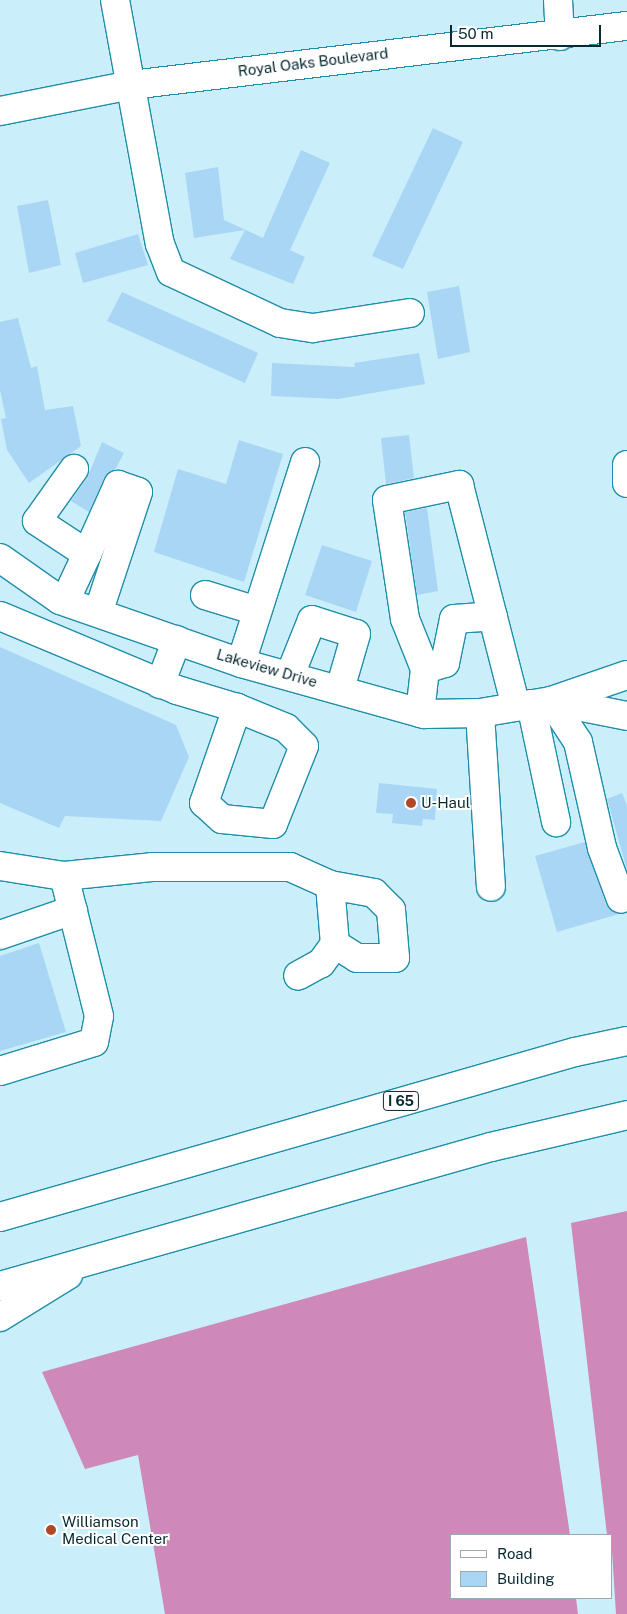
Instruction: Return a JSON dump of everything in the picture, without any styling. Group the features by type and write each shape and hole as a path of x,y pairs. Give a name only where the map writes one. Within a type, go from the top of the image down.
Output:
{"main road":[{"path":"115,0 160,244 171,272 280,323 313,328 410,313"},
{"path":"558,0 560,36"},
{"name":"Royal Oaks Boulevard","path":"0,111 131,85 351,56 560,36 627,26"},
{"path":"241,663 305,462"},
{"path":"627,465 627,483"},
{"path":"74,469 37,520 87,554"},
{"path":"65,601 118,485 138,492 98,613"},
{"path":"420,713 425,669 405,619 387,500 459,486 493,616 532,704 556,822"},
{"name":"Lakeview Drive","path":"0,558 65,601 241,663 290,675 420,713 480,713 532,704"},
{"path":"205,595 257,611"},
{"path":"0,616 160,684 237,708"},
{"path":"425,669 445,663 454,619 493,616"},
{"path":"290,675 312,620 356,634 340,689"},
{"path":"160,684 177,640"},
{"path":"532,704 627,675"},
{"path":"532,704 627,716"},
{"path":"532,704 578,742 602,848 621,899"},
{"path":"480,713 491,887"},
{"path":"0,866 64,876 152,867 290,867 330,885 374,893 391,910 395,958 357,958 335,944"},
{"path":"0,1071 94,1042 99,1016 64,876"},
{"path":"298,976 321,963 335,944 330,885"},
{"path":"0,935 72,910"},
{"name":"I 65","path":"0,1217 575,1052 627,1041"},
{"path":"0,1286 104,1254 482,1150 627,1115"},
{"path":"0,1317 104,1254"}],"shaded area":[{"path":"627,1211 627,1614 616,1614 612,1534 607,1534 571,1223"},
{"path":"526,1237 570,1534 450,1534 450,1599 576,1599 578,1614 165,1614 138,1455 85,1469 42,1372"}],"building":[{"path":"433,128 463,142 403,269 372,256"},
{"path":"301,150 330,163 290,250 305,257 293,284 230,259 245,230 194,238 185,173 218,167 224,220 263,238"},
{"path":"48,200 61,265 29,273 17,206"},
{"path":"138,234 148,265 83,283 75,253"},
{"path":"459,286 470,352 438,359 427,292"},
{"path":"122,292 258,353 245,383 107,321"},
{"path":"18,318 31,368 37,366 45,410 73,406 81,446 29,483 7,450 1,419 6,418 0,390 0,322"},
{"path":"419,353 425,384 338,399 271,396 272,363 355,367 354,363"},
{"path":"409,435 414,478 386,484 381,438"},
{"path":"239,440 283,454 244,582 154,552 178,469 226,484"},
{"path":"102,442 124,453 115,470 104,478 89,512 71,501 87,478"},
{"path":"427,508 438,591 417,595 405,512"},
{"path":"322,545 372,561 356,612 305,595"},
{"path":"0,647 176,725 189,757 161,821 65,816 59,828 0,803"},
{"path":"379,783 437,789 435,820 423,819 422,826 392,823 393,814 376,813"},
{"path":"622,793 627,805 627,870 607,799"},
{"path":"585,842 606,904 619,914 557,932 535,856"},
{"path":"39,943 66,1032 0,1051 0,956"}],"place":[{"name":"U-Haul","path":"411,803"},
{"name":"Williamson Medical Center","path":"51,1530"}]}
